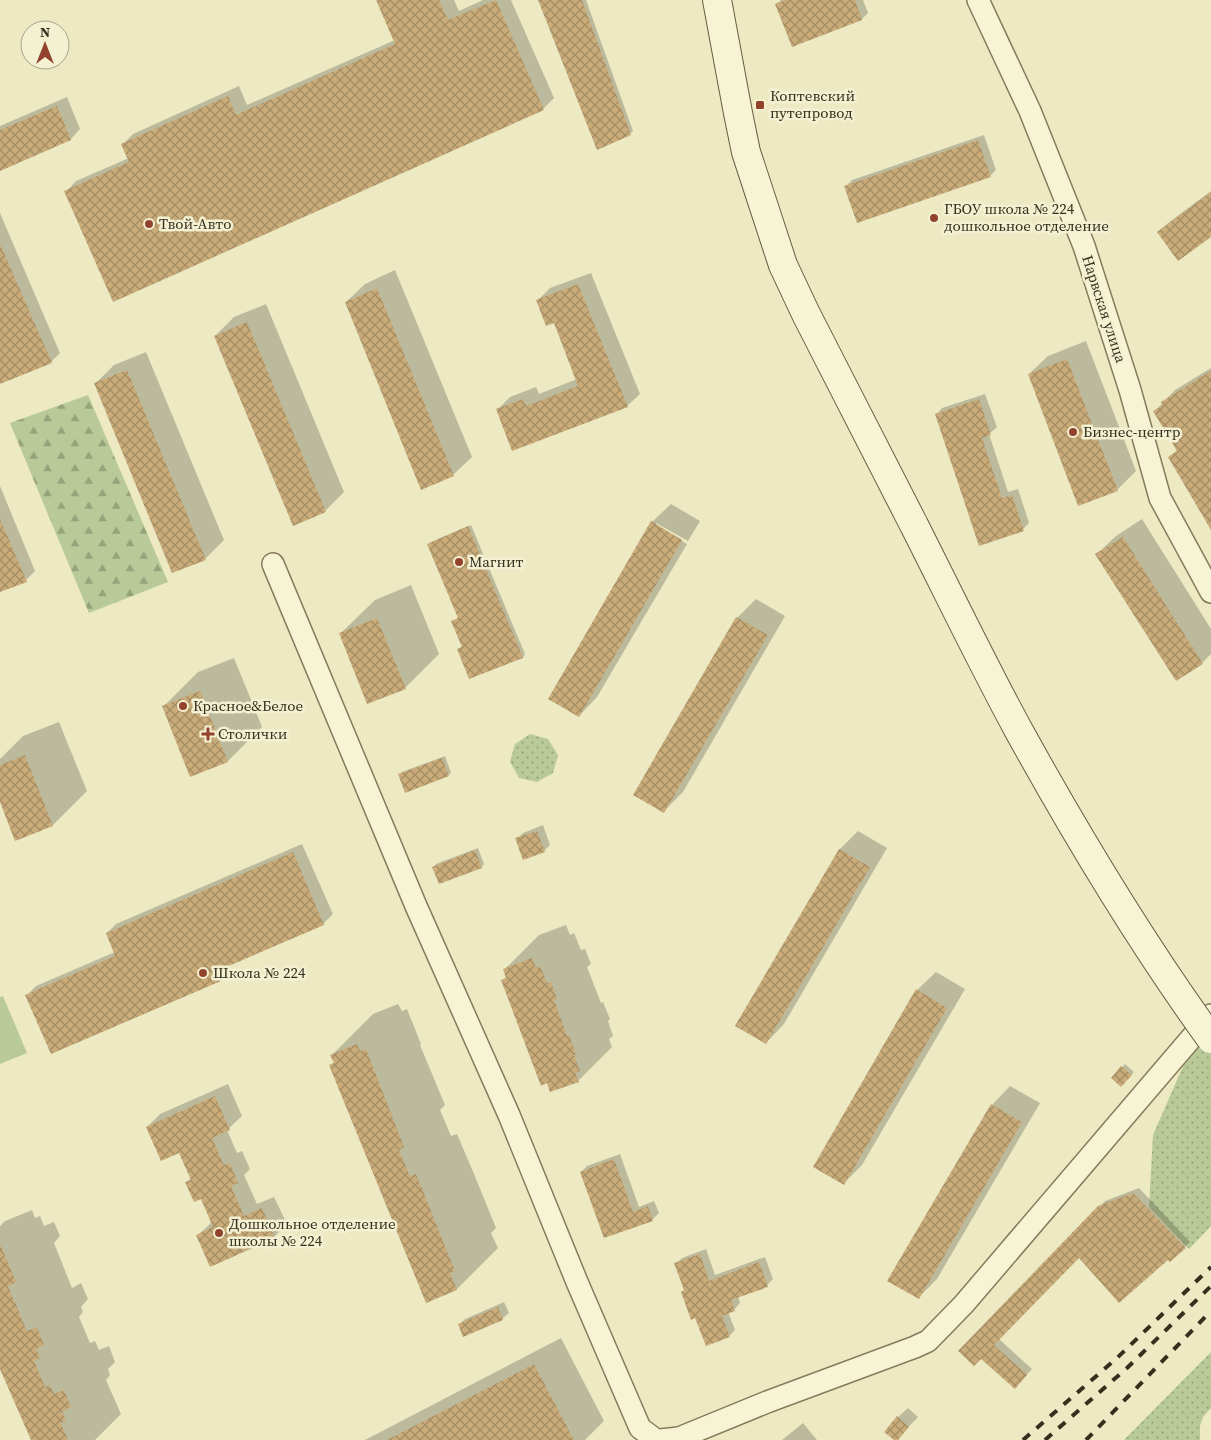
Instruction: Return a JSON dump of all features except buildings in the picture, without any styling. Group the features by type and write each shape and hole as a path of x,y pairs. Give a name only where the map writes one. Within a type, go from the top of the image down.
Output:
{"street":[{"path":"718,0 746,152 783,265 806,314 1019,730 1096,864 1172,984 1211,1038"},
{"name":"Нарвская улица","path":"978,0 1030,111 1084,246 1130,390 1160,498 1211,592"},
{"path":"273,564 416,906 509,1115 577,1282 640,1428 656,1440"},
{"path":"660,1440 679,1438 767,1402 928,1341 964,1304 1211,1015"}],"green space":[{"path":"88,395 168,582 89,613 10,423"},
{"path":"530,734 548,739 558,755 553,773 537,782 519,778 510,762 515,744"},
{"path":"3,996 27,1053 0,1064 0,997"},
{"path":"1211,1033 1211,1226 1189,1249 1149,1207 1153,1135 1184,1064"},
{"path":"1211,1352 1211,1408 1203,1417 1200,1426 1200,1440 1124,1440"}],"railway":[{"path":"1023,1440 1117,1358 1211,1267"},
{"path":"1045,1440 1127,1368 1211,1286"},
{"path":"1086,1440 1211,1311"}],"place":[{"name":"Коптевский путепровод","path":"760,105"},
{"name":"ГБОУ школа № 224 дошкольное отделение","path":"934,218"},
{"name":"Твой-Авто","path":"149,224"},
{"name":"Бизнес-центр","path":"1073,432"},
{"name":"Магнит","path":"459,562"},
{"name":"Красное&Белое","path":"183,706"},
{"name":"Столички","path":"208,734"},
{"name":"Школа № 224","path":"203,973"},
{"name":"Дошкольное отделение школы № 224","path":"219,1233"}]}
